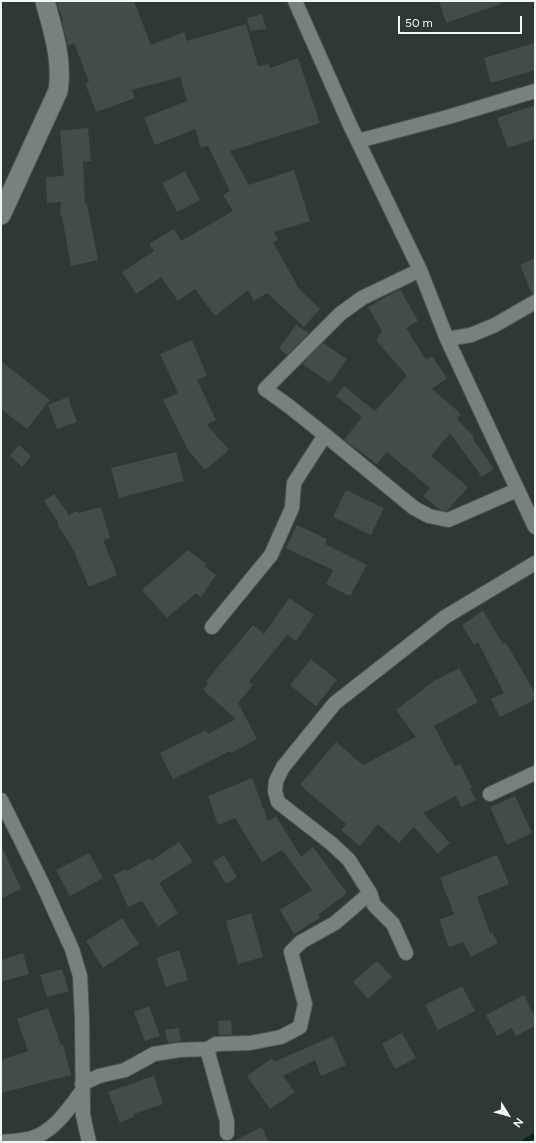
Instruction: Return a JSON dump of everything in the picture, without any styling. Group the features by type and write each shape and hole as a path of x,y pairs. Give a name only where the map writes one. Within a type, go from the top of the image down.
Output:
{"street":[{"path":"1,215 58,91 61,74 60,58 45,1"},
{"path":"295,1 358,141 420,270 447,339 517,490 530,508 535,527"},
{"path":"358,141 448,117 535,91"},
{"path":"420,270 362,298 340,314 265,389 290,407 414,508 430,516 448,520 517,490"},
{"path":"447,339 471,335 495,324 535,302"},
{"path":"212,628 271,555 292,508 294,483 325,436"},
{"path":"406,953 393,924 374,905 370,893 349,860 332,844 278,802 275,791 276,781 283,767 335,703 350,689 388,663 445,616 535,563"},
{"path":"490,794 535,773"},
{"path":"1,800 66,936 80,976 83,1115 89,1142"},
{"path":"1,1142 35,1137 49,1129 63,1116 82,1087 99,1076 125,1070 154,1054 179,1050 207,1049 216,1044 250,1043 281,1037 300,1027 305,1004 291,952 301,942 334,923 370,893"},
{"path":"207,1049 227,1121 227,1133"}],"building":[{"path":"56,1 134,1 151,45 184,32 187,41 246,24 258,66 269,64 270,68 298,58 320,123 230,151 249,185 294,170 310,221 274,232 278,240 273,242 299,289 320,309 304,327 267,293 254,301 248,290 215,316 195,289 178,301 161,277 136,294 122,272 154,251 149,244 174,229 181,241 233,211 223,195 230,191 208,146 201,148 195,129 155,145 144,118 187,101 180,77 132,90 135,98 96,112 85,83 89,82 74,43 68,46 63,20"},
{"path":"439,1 503,1 503,3 446,23"},
{"path":"262,14 266,29 250,31 247,18"},
{"path":"535,43 535,70 491,83 484,58"},
{"path":"535,105 535,139 508,148 497,118"},
{"path":"88,128 91,161 83,162 85,204 87,204 98,260 71,266 62,217 60,216 61,202 47,203 46,177 64,176 60,131"},
{"path":"185,171 200,200 177,212 162,183"},
{"path":"535,258 535,294 532,294 520,265"},
{"path":"400,289 418,321 406,328 426,360 432,356 447,378 432,389 461,414 457,419 474,437 473,439 494,469 482,477 450,433 431,456 468,487 447,511 440,510 423,496 430,488 387,452 377,464 344,440 362,417 336,396 344,386 375,411 407,376 376,340 382,331 368,307"},
{"path":"296,325 309,333 287,355 279,348"},
{"path":"192,340 207,376 197,380 216,420 207,425 229,450 205,470 188,450 163,400 178,393 160,354"},
{"path":"323,343 347,359 330,383 302,364"},
{"path":"1,361 50,400 27,429 1,409"},
{"path":"68,397 77,422 57,429 48,405"},
{"path":"19,445 31,456 22,467 10,455"},
{"path":"176,452 184,481 119,498 111,468"},
{"path":"346,490 384,508 371,535 333,517"},
{"path":"54,494 69,515 76,511 78,513 101,507 110,538 103,540 117,575 89,587 74,551 57,523 58,522 44,501"},
{"path":"297,525 327,539 325,544 367,565 350,596 326,584 333,570 286,548"},
{"path":"188,550 206,564 204,566 216,575 201,597 196,593 167,618 142,590"},
{"path":"289,598 314,615 296,641 287,635 249,682 253,685 238,703 257,739 231,753 230,751 173,779 160,753 206,730 208,734 236,719 203,690 208,683 206,681 253,625 264,634"},
{"path":"483,611 503,644 506,643 535,693 535,700 500,717 491,699 504,693 478,642 474,645 462,625"},
{"path":"311,659 337,680 316,706 290,685"},
{"path":"459,668 478,702 434,726 455,766 460,764 472,788 470,789 476,800 461,807 456,796 423,813 450,843 438,854 414,827 399,843 378,824 360,846 341,830 346,824 300,785 336,742 363,765 416,737 396,710 434,681"},
{"path":"252,778 268,821 276,816 301,857 313,847 347,893 318,915 320,918 294,934 280,910 312,890 282,850 262,862 235,818 218,825 208,796"},
{"path":"515,796 532,833 507,845 490,807"},
{"path":"179,842 193,862 159,883 178,913 158,927 142,901 128,907 114,875 126,869 127,871 150,858 151,861"},
{"path":"1,845 21,889 1,899"},
{"path":"89,853 103,878 70,896 56,870"},
{"path":"224,855 237,877 226,884 213,862"},
{"path":"497,855 509,884 477,897 490,933 492,932 498,943 471,957 463,942 449,947 439,920 454,914 440,878"},
{"path":"251,913 263,957 238,964 226,921"},
{"path":"122,918 139,944 103,968 86,941"},
{"path":"179,950 188,980 166,987 156,958"},
{"path":"23,953 29,974 1,982 1,960"},
{"path":"377,961 392,977 368,999 353,982"},
{"path":"62,969 69,991 47,997 40,975"},
{"path":"462,986 475,1011 438,1030 425,1005"},
{"path":"524,995 535,1017 535,1026 516,1036 512,1028 497,1036 486,1015"},
{"path":"149,1006 160,1036 145,1041 134,1012"},
{"path":"48,1008 61,1045 63,1044 71,1075 1,1093 1,1060 28,1051 17,1019"},
{"path":"231,1020 232,1035 219,1035 218,1021"},
{"path":"179,1028 181,1041 168,1043 165,1030"},
{"path":"402,1033 416,1058 395,1069 382,1044"},
{"path":"333,1036 346,1065 321,1076 315,1060 283,1076 295,1092 270,1109 247,1076 272,1058 274,1062"},
{"path":"154,1076 163,1104 134,1114 135,1116 120,1123 108,1092"},
{"path":"262,1127 269,1142 231,1142"}],"waterway":[{"path":"524,1142 535,1135"}]}
